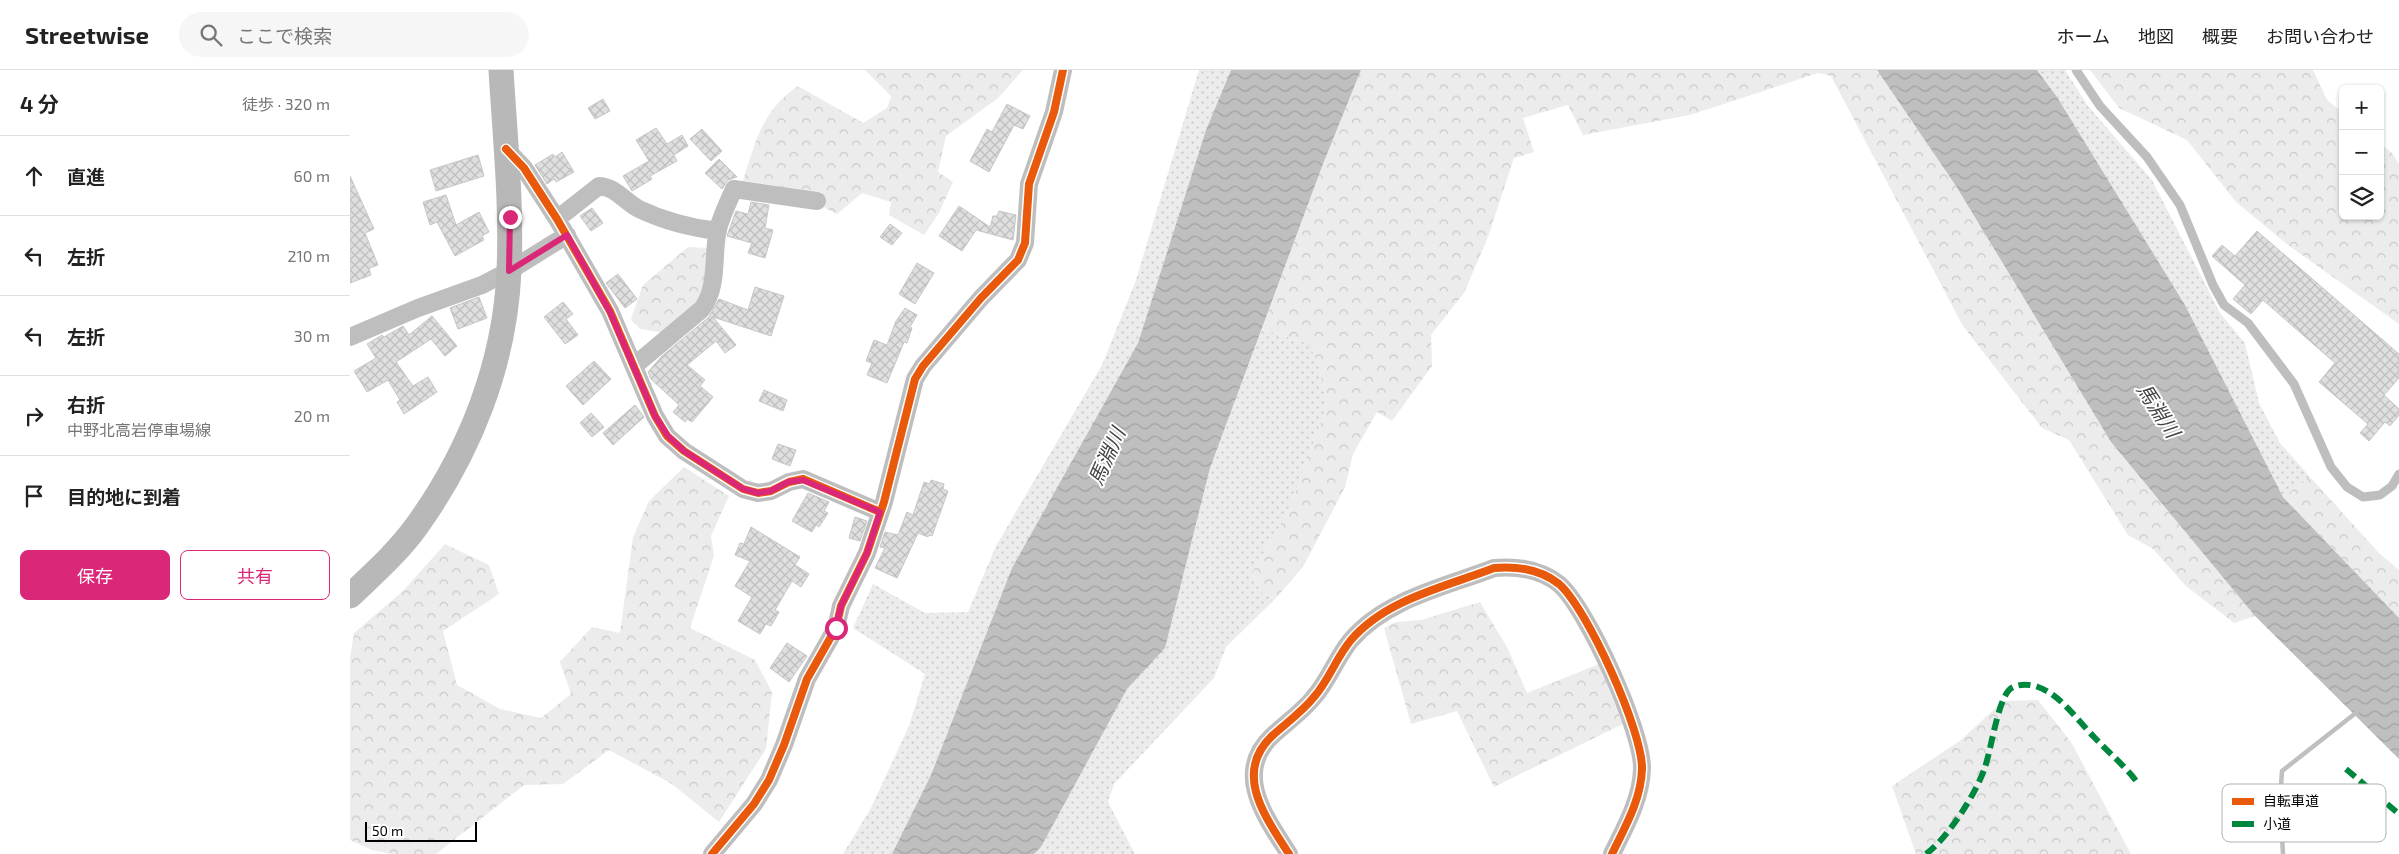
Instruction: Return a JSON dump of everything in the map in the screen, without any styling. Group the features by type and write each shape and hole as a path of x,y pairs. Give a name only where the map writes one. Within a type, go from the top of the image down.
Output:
{"main road":[{"path":"350,596 385,563 415,528 445,484 465,446 483,404 497,360 506,309 510,217 501,70"}],"street":[{"path":"712,854 754,804 769,780 784,746 807,679 836,628 841,606 867,553 880,512 915,379 923,366 981,298 1018,260 1025,243 1029,184 1054,112 1063,70"},
{"path":"506,149 524,168 567,235 610,312 655,416 668,436 684,451 743,489 758,493 771,491 788,482 803,480 880,512"},
{"path":"557,219 599,186 608,186 638,208 674,221 718,231"},
{"path":"634,366 702,309 709,300 718,231 734,189 817,201"},
{"path":"350,337 418,308 482,285 509,271 567,235"},
{"path":"1289,854 1261,809 1255,792 1255,769 1259,754 1271,737 1304,710 1323,687 1349,642 1376,616 1395,605 1494,568 1510,567 1528,569 1545,575 1559,584 1570,596 1611,671 1635,732 1640,752 1640,783 1632,812 1612,854"}],"lane":[{"path":"2076,70 2100,106 2146,157 2180,206 2213,285 2224,305 2248,323 2294,384 2331,467 2347,487 2363,496 2380,494 2392,486 2399,474"}],"green space":[{"path":"865,70 1023,70 998,98 946,136 938,172 953,182 939,213 924,235 889,215 891,202 862,193 837,214 825,208 821,192 743,181 756,141 768,117 786,95 798,86 863,123 887,108 891,96"},
{"path":"1199,70 1231,70 1206,130 1138,343 1012,568 931,775 892,854 843,854 871,808 909,726 925,674 853,628 873,584 925,613 968,612 996,546 1102,365 1136,280"},
{"path":"1361,70 1877,70 1956,186 2111,442 2255,616 2234,623 2186,586 2153,549 2128,535 2069,440 2042,428 1963,326 1831,76 1818,73 1690,115 1583,135 1568,105 1523,118 1534,152 1514,158 1488,237 1464,293 1431,335 1432,366 1392,421 1377,412 1353,454 1345,487 1303,567 1275,599 1261,592 1252,573 1288,512 1327,406 1318,364 1309,344 1262,329 1323,164"},
{"path":"2037,70 2065,70 2088,106 2152,180 2220,313 2245,343 2259,403 2280,443 2310,477 2283,497 2185,305 2057,97"},
{"path":"2090,70 2313,70 2327,100 2339,110 2339,220 2384,220 2384,146 2393,154 2399,164 2399,324 2288,245 2236,202 2187,140 2119,108"},
{"path":"688,247 709,248 702,302 665,333 640,329 631,319 643,285"},
{"path":"1262,329 1309,344 1318,364 1327,406 1288,512 1252,573 1261,592 1275,599 1226,647 1214,678 1114,784 1108,802 1135,854 1034,854 1041,847 1127,689 1165,647 1210,468"},
{"path":"684,467 729,496 711,536 714,556 690,628 755,660 772,692 766,749 719,822 672,784 609,750 563,784 524,785 436,854 393,854 372,850 350,840 350,658 354,633 403,591 445,544 489,565 499,594 443,631 457,685 500,709 541,718 571,694 560,662 592,627 620,633 633,537 649,501"},
{"path":"2310,477 2379,553 2399,570 2399,618 2283,497"},
{"path":"1480,602 1508,649 1527,693 1599,664 1623,724 1494,787 1457,711 1411,724 1384,628 1396,622 1421,620"},
{"path":"2038,700 2071,742 2131,854 1916,854 1892,786 1961,740 2003,701"}],"water":[{"name":"馬淵川","path":"1231,70 1361,70 1323,164 1210,468 1165,648 1127,689 1041,847 1034,854 892,854 931,775 1012,568 1138,343 1206,130"},
{"name":"馬淵川","path":"1877,70 2037,70 2057,97 2185,305 2283,497 2399,618 2399,759 2255,616 2111,442 1956,186"}],"building":[{"path":"603,99 610,111 595,119 588,108"},
{"path":"1007,104 1030,116 1023,129 1014,125 989,172 970,161 987,129 992,132"},
{"path":"656,128 667,144 682,135 688,146 674,155 677,161 650,176 652,179 632,191 623,176 649,161 636,140"},
{"path":"702,129 722,151 711,161 690,139"},
{"path":"562,152 574,172 556,182 554,179 547,184 535,165 553,154 555,157"},
{"path":"478,155 484,176 436,191 430,170"},
{"path":"719,159 737,177 728,180 722,189 705,173"},
{"path":"350,176 374,229 365,233 378,265 369,268 371,275 350,283"},
{"path":"446,195 456,225 479,212 489,232 482,236 484,240 455,256 437,222 430,225 423,202"},
{"path":"751,202 769,205 765,228 773,230 765,258 748,253 752,243 727,236 736,211 748,214"},
{"path":"959,206 990,227 993,216 997,216 999,211 1016,215 1013,240 976,230 962,251 939,236"},
{"path":"592,208 603,223 591,231 580,216"},
{"path":"890,224 902,233 892,245 880,237"},
{"path":"2257,231 2399,354 2399,378 2384,395 2399,409 2399,415 2390,426 2385,422 2369,441 2360,433 2368,424 2319,382 2335,363 2263,300 2251,314 2233,299 2245,285 2212,256 2222,245 2235,256"},
{"path":"917,263 934,273 915,304 899,294"},
{"path":"618,274 637,299 625,308 606,283"},
{"path":"755,287 784,296 771,336 713,317 736,345 725,353 716,341 687,365 705,380 700,386 713,397 692,422 687,419 685,422 673,412 679,405 651,379 648,372 662,356 709,317 719,299 748,310"},
{"path":"479,297 487,318 458,329 450,308"},
{"path":"563,302 573,314 566,319 578,335 565,344 544,317"},
{"path":"905,308 917,315 910,327 912,328 907,343 904,342 887,383 867,375 872,363 866,361 874,340 887,345 896,321"},
{"path":"432,316 457,346 445,356 431,339 396,362 413,386 428,377 437,392 404,414 397,402 400,400 388,380 367,392 354,371 376,358 367,344 403,326 409,335"},
{"path":"594,361 611,379 583,405 566,386"},
{"path":"764,390 787,400 783,411 759,401"},
{"path":"635,405 644,417 613,445 603,433"},
{"path":"591,413 604,427 592,437 580,423"},
{"path":"778,444 796,450 790,466 772,459"},
{"path":"931,480 944,484 943,489 948,491 932,536 929,535 928,537 918,533 897,578 875,568 885,548 880,547 885,532 898,535 907,512 913,515 924,482 930,484"},
{"path":"808,493 829,502 824,511 828,513 819,527 816,525 812,532 792,521"},
{"path":"855,517 867,521 860,541 849,538"},
{"path":"751,527 800,557 795,565 809,574 801,587 792,581 775,610 779,612 771,626 766,624 760,634 738,621 752,597 735,586 750,561 735,555 740,543 744,544"},
{"path":"787,643 807,656 789,682 770,668"}],"waterway":[{"path":"2281,784 2282,771 2357,712"},
{"path":"2282,842 2283,854"}],"marked path":[{"path":"1926,854 1943,838 1960,816 1974,792 1987,762 2001,705 2009,690 2015,686 2035,686 2062,702 2137,782"},
{"path":"2346,769 2364,784"},
{"path":"2386,803 2399,814"}],"cycle path":[{"path":"712,854 754,804 769,780 784,745 807,679 836,628 841,606 867,553 884,502 915,379 923,366 981,298 1018,260 1025,243 1029,184 1054,112 1063,70"},
{"path":"506,149 524,168 557,219 610,311 655,416 667,436 684,451 743,489 758,493 771,491 789,482 803,479 880,512"},
{"path":"1289,854 1271,826 1257,796 1254,781 1255,766 1260,751 1272,736 1299,713 1314,697 1351,640 1365,626 1381,614 1417,596 1494,568 1503,567 1520,568 1544,575 1559,584 1571,597 1598,643 1624,701 1640,751 1642,769 1639,792 1612,854"}],"route":[{"path":"510,217 509,271 567,235 610,312 655,416 668,436 684,451 743,489 758,493 771,491 788,482 803,480 816,483 880,512 867,553 841,606 836,628"}]}
